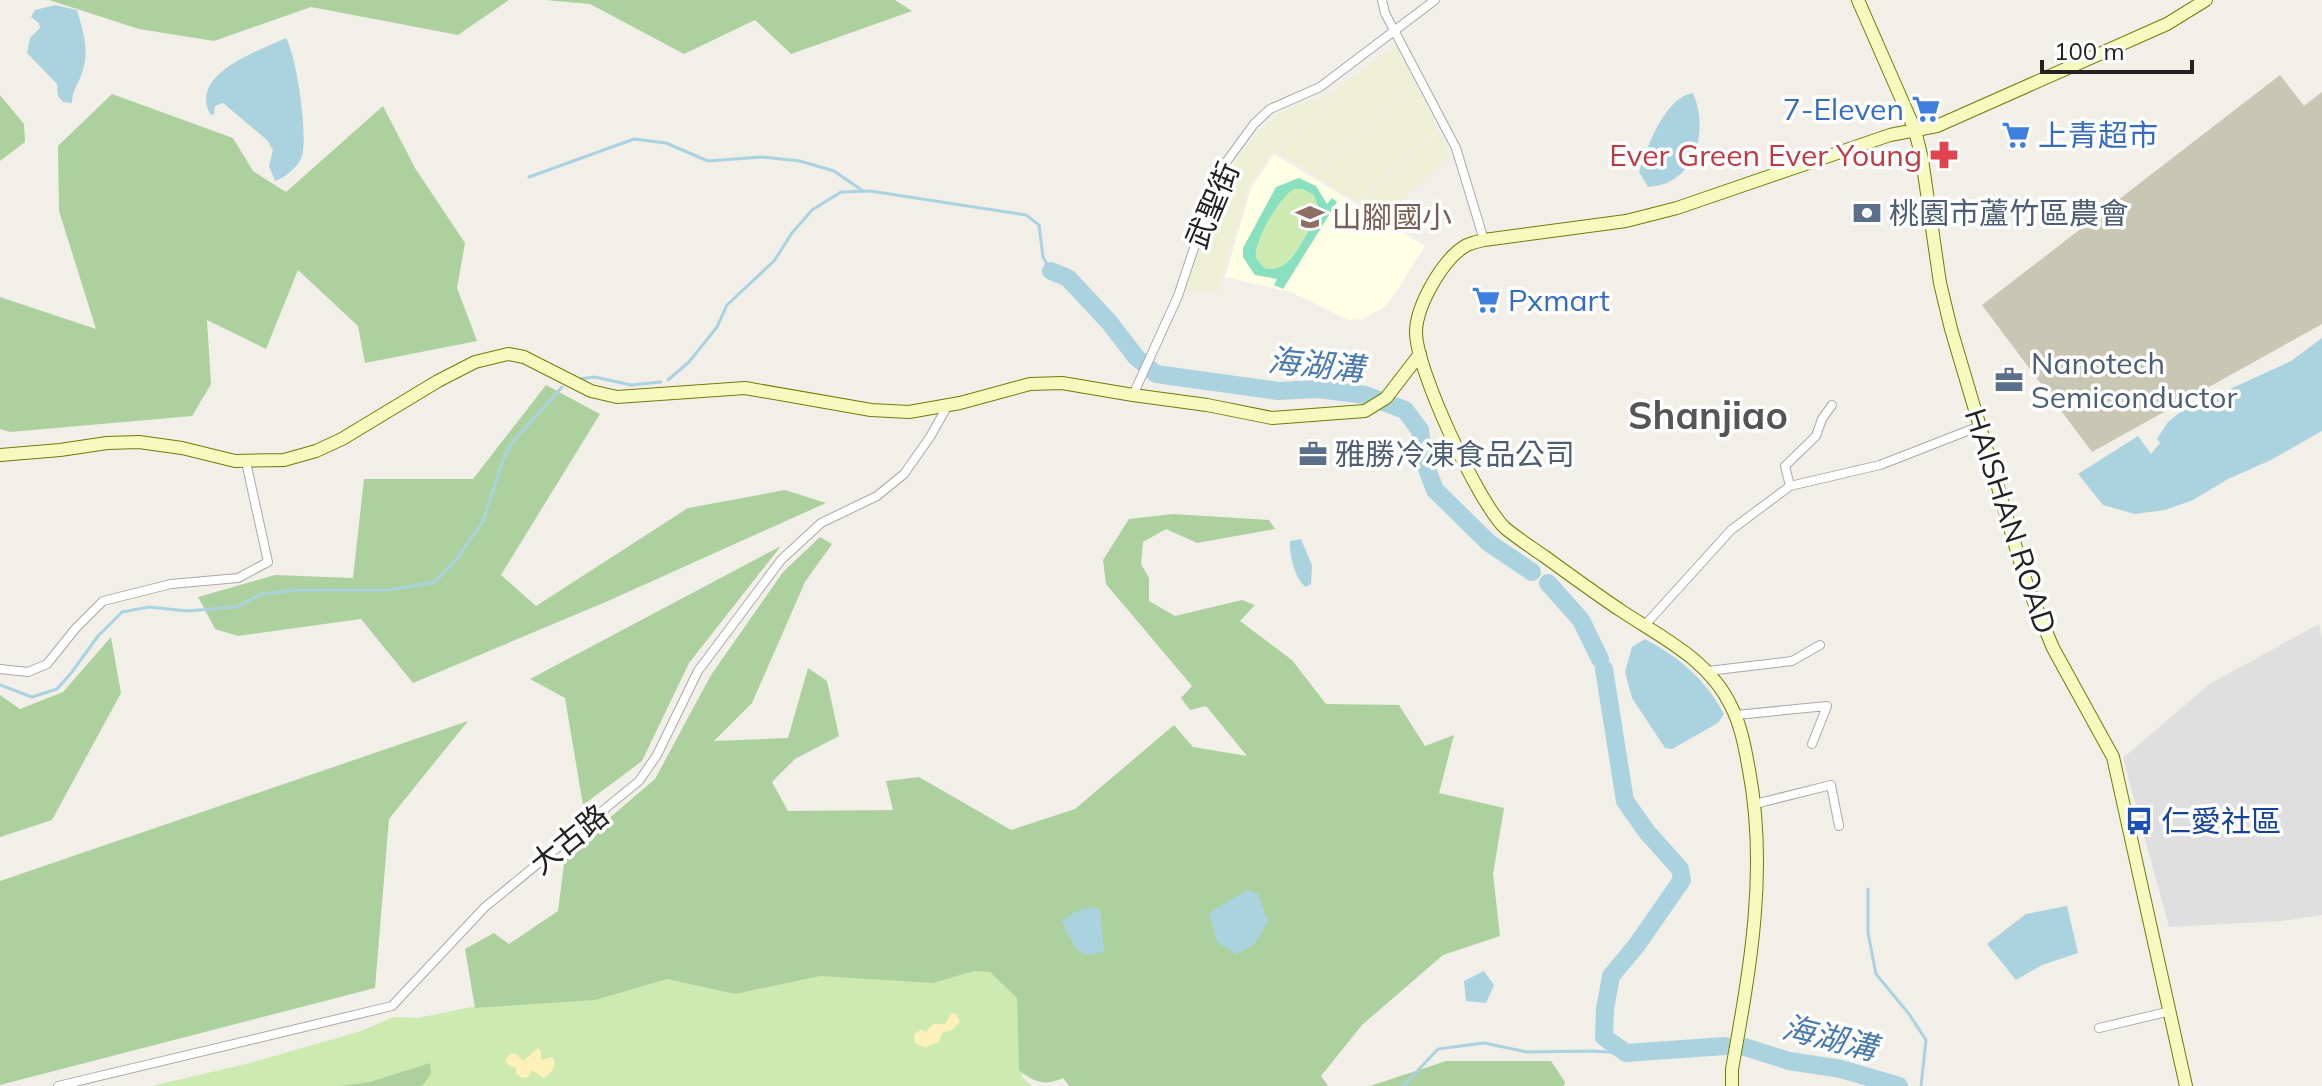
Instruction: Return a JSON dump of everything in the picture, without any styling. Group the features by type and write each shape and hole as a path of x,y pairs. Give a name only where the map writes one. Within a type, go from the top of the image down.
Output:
{"street":[{"path":"1382,0 1385,13 1456,148 1484,240"},
{"name":"武聖街","path":"1133,395 1178,296 1224,165 1254,124 1270,109 1320,87 1435,0"},
{"name":"HAISHAN ROAD","path":"1858,0 1915,130 1940,283 2027,585 2053,648 2113,757 2186,1086"},
{"path":"1732,1086 1732,1069 1755,925 1759,840 1755,804 1736,715 1723,690 1708,671 1603,599 1507,529 1491,513 1462,459 1420,354 1416,335 1418,317 1437,276 1452,257 1467,245 1484,240 1626,221 1677,208 1808,161 1890,135 1954,120 2167,24 2206,0"},
{"path":"0,455 139,442 246,462 284,460 316,451 365,427 475,362 508,354 524,357 591,391 617,397 745,388 871,410 909,412 1041,382 1207,405 1265,417 1365,411 1382,401 1420,354"},
{"name":"大古路","path":"58,1086 392,1006 485,907 639,781 657,755 698,671 781,560 821,523 877,496 904,474 948,405"},
{"path":"1790,486 1785,466 1816,436 1822,419 1832,405"},
{"path":"1645,625 1731,530 1790,486 1880,465 1980,426"},
{"path":"0,669 28,672 47,664 103,601 171,584 238,578 268,562 246,462"},
{"path":"1708,671 1792,661 1820,645"},
{"path":"1736,715 1827,706 1812,744"},
{"path":"1755,804 1831,785 1839,826"},
{"path":"2099,1028 2171,1011"}],"shaded area":[{"path":"1396,45 1414,82 1314,174 1278,153 1327,105 1334,91"},
{"path":"2280,75 2304,106 2322,92 2322,324 2092,452 1982,305"},
{"path":"1415,83 1437,128 1357,202 1315,176"},
{"path":"1331,93 1325,105 1276,152 1273,150 1249,186 1221,276 1220,291 1185,291 1221,189 1233,165 1261,128 1282,112"},
{"path":"1439,130 1449,155 1389,212 1377,213 1359,203"},
{"name":"山腳國小","path":"1274,154 1425,246 1383,308 1363,319 1348,320 1291,292 1225,277 1251,188"},
{"name":"仁愛社區","path":"2319,624 2322,639 2322,915 2282,921 2169,927 2123,758 2211,683"}],"green space":[{"path":"49,0 509,0 458,35 311,7 214,41 139,29"},
{"path":"545,0 895,0 912,11 791,54 755,20 684,54 590,4"},
{"path":"112,94 233,138 253,171 286,192 383,106 415,168 465,243 457,288 477,341 365,363 358,326 298,270 266,349 207,320 211,384 192,416 10,432 0,429 0,297 96,329 59,211 58,146"},
{"path":"0,95 24,124 25,142 0,161"},
{"path":"1299,178 1316,186 1327,204 1332,198 1337,202 1283,289 1274,285 1277,279 1255,275 1243,257 1243,248 1276,187","holes":["1294,189 1314,195 1317,215 1289,260 1274,269 1264,268 1256,258 1263,231 1288,194"]},
{"path":"1294,189 1314,195 1319,208 1317,215 1289,260 1273,269 1263,268 1256,258 1256,251 1263,231 1275,210"},
{"path":"546,385 600,414 501,575 536,606 688,508 785,490 826,503 608,601 413,683 361,619 238,636 215,629 198,597 275,575 353,578 364,479 473,479"},
{"path":"1173,514 1269,520 1275,529 1197,543 1166,529 1143,542 1141,564 1149,578 1149,601 1175,616 1242,600 1255,605 1240,621 1292,660 1326,704 1399,705 1425,746 1454,735 1439,793 1504,808 1493,874 1500,936 1443,955 1362,1025 1321,1076 1328,1086 1069,1086 1063,1078 1051,1082 1035,1080 1019,1070 1017,998 990,972 974,971 933,983 820,976 735,994 667,979 595,1000 475,1008 465,949 494,933 509,944 558,911 565,856 655,779 711,675 783,572 820,537 832,544 805,582 752,703 714,741 788,738 808,668 827,681 839,736 795,759 772,782 788,811 893,810 886,781 919,777 1011,830 1075,809 1174,725 1193,747 1247,756 1206,706 1190,710 1181,698 1192,686 1106,584 1103,560 1129,519"},
{"path":"781,546 689,663 642,761 583,805 565,698 530,679"},
{"path":"111,637 121,693 52,820 0,837 0,695 20,709 63,692"},
{"path":"468,721 389,819 375,988 0,1085 0,881"},
{"path":"985,958 1026,1000 1022,1077 1032,1086 152,1086 250,1063 361,1031 393,1017 418,1018 631,974"},
{"path":"1446,1061 1551,1061 1565,1082 1564,1086 1370,1086"},
{"path":"430,1063 431,1074 422,1086 340,1086 370,1082"}],"sand":[{"path":"952,1013 960,1022 952,1030 942,1033 939,1042 925,1047 915,1043 914,1034 921,1030 926,1032 933,1024 945,1024"},
{"path":"538,1048 541,1060 552,1057 555,1062 552,1071 544,1078 532,1070 528,1077 522,1078 516,1073 516,1067 505,1061 510,1054 516,1054 523,1061"}],"water":[{"path":"55,5 77,10 85,41 84,65 72,103 63,102 58,96 57,84 27,53 30,38 40,28 31,17 35,10"},
{"path":"286,38 297,78 303,145 298,164 275,181 269,166 273,150 267,140 223,103 215,106 214,115 210,114 206,100 209,87 217,76 244,57"},
{"path":"1693,93 1699,117 1694,156 1678,176 1667,183 1648,187 1639,172 1652,137 1674,104"},
{"path":"2322,338 2322,431 2271,460 2228,479 2193,500 2165,510 2135,514 2103,505 2078,474 2138,436 2151,454 2160,443 2157,439 2168,422 2182,411 2291,361"},
{"path":"1301,539 1312,565 1311,584 1306,587 1296,573 1291,553 1290,541"},
{"path":"1645,639 1690,670 1709,690 1724,714 1718,723 1672,749 1665,748 1632,698 1625,672 1632,647"},
{"path":"1247,890 1258,894 1268,922 1254,945 1236,954 1217,942 1209,913"},
{"path":"2067,906 2078,953 2042,965 2016,980 1987,944 2026,914"},
{"path":"1092,907 1100,910 1104,951 1087,954 1076,948 1061,922 1075,912"},
{"path":"1484,971 1494,985 1486,1003 1466,1001 1464,981"}],"waterway":[{"path":"529,177 634,139 666,143 708,161 762,157 800,161 834,171 863,191"},
{"path":"668,380 689,362 717,327 727,305 774,261 812,210 841,192 870,191 1026,215 1039,225 1043,257 1051,271"},
{"name":"海湖溝","path":"1051,271 1068,278 1136,357 1156,374 1278,391 1318,389 1365,395 1405,410 1420,430 1424,461 1435,490 1489,543 1532,572"},
{"path":"578,379 595,377 631,385 661,382"},
{"path":"0,685 32,697 57,689 98,636 122,612 149,607 187,611 236,607 262,594 294,590 390,590 435,582 457,559 483,521 511,444 562,387"},
{"name":"海湖溝","path":"1548,583 1581,620 1600,659"},
{"name":"海湖溝","path":"1604,669 1625,801 1680,869 1682,880 1611,976 1604,1037 1626,1053 1725,1046"},
{"path":"1868,889 1868,933 1876,974 1926,1040 1921,1086"},
{"path":"1403,1086 1438,1049 1484,1043 1527,1052 1626,1053"},
{"name":"海湖溝","path":"1745,1047 1789,1061 1841,1069 1899,1086"}],"place":[{"name":"7-Eleven","path":"1926,109"},
{"name":"上青超市","path":"2016,135"},
{"name":"Ever Green Ever Young","path":"1944,155"},
{"name":"桃園市蘆竹區農會","path":"1867,213"},
{"name":"山腳國小","path":"1310,217"},
{"name":"Pxmart","path":"1486,300"},
{"name":"Nanotech Semiconductor","path":"2009,380"},
{"name":"雅勝冷凍食品公司","path":"1313,454"},
{"name":"仁愛社區","path":"2139,821"}],"district":[{"name":"Shanjiao","path":"1708,415"}]}
